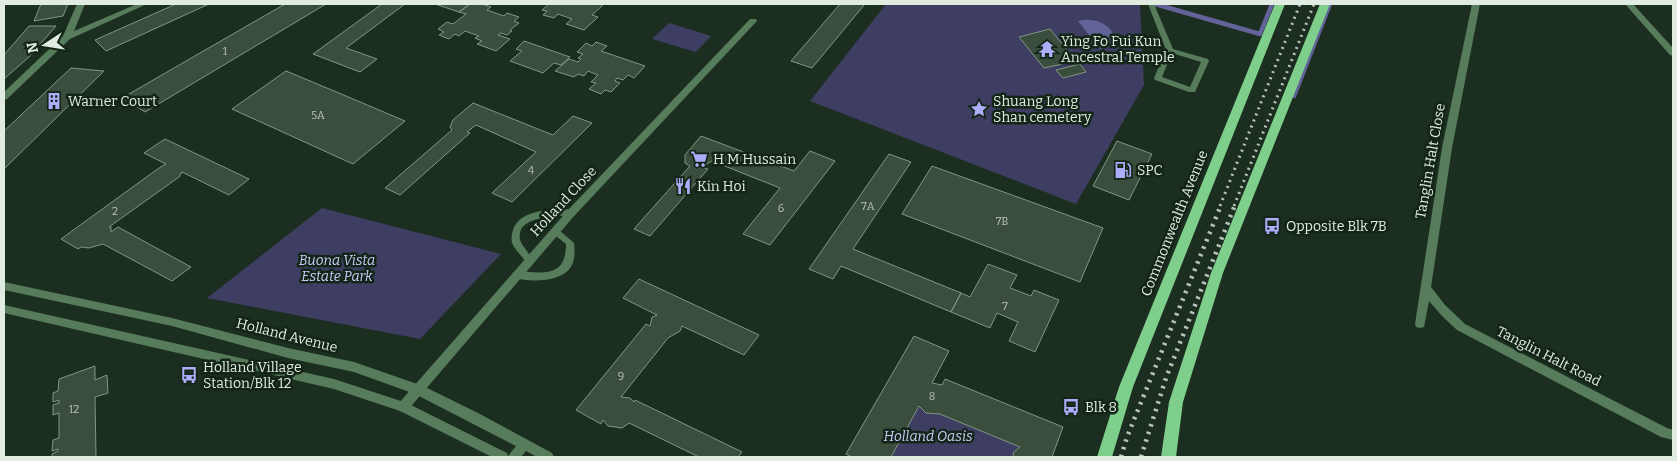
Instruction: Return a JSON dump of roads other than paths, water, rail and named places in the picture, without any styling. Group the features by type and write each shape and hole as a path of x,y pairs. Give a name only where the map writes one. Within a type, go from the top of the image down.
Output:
{"main road":[{"name":"Commonwealth Avenue","path":"1104,457 1126,387 1280,4"},
{"path":"1168,457 1176,402 1217,273 1325,4"}],"street":[{"path":"4,97 67,37 82,4"},
{"path":"67,37 143,4"},
{"name":"Tanglin Halt Close","path":"1420,324 1455,103 1476,4"},
{"path":"1629,4 1673,53"},
{"name":"Holland Close","path":"403,407 572,212 753,21"},
{"name":"Holland Avenue","path":"4,286 172,322 288,353 354,366 419,390 548,457"},
{"name":"Tanglin Halt Road","path":"1425,286 1433,301 1461,328 1665,433 1673,435"},
{"path":"7,312 334,384 403,407 503,457"},
{"path":"514,457 524,445"}],"lane":[{"path":"1151,4 1170,50 1158,78 1192,90 1205,62 1170,50"},
{"path":"529,260 516,241 518,226 524,219 572,212"},
{"path":"517,275 546,276 556,274 567,267 571,254 570,243 555,231"}],"waterway":[{"path":"1155,4 1260,34 1272,4"},
{"path":"1294,96 1330,4"}],"railway":[{"path":"1220,206 1300,4"},
{"path":"1234,206 1314,4"},
{"path":"1121,457 1127,437 1221,205"},
{"path":"1141,457 1166,378 1235,205"}],"place":[{"name":"Ying Fo Fui Kun Ancestral Temple","path":"1047,49"},
{"name":"Warner Court","path":"54,101"},
{"name":"Shuang Long Shan cemetery","path":"979,109"},
{"name":"H M Hussain","path":"699,159"},
{"name":"SPC","path":"1123,170"},
{"name":"Kin Hoi","path":"683,186"},
{"name":"Opposite Blk 7B","path":"1272,226"},
{"name":"Holland Village Station/Blk 12","path":"189,375"},
{"name":"Blk 8","path":"1071,407"}],"park label":[{"name":"Buona Vista Estate Park","path":"337,268"},
{"name":"Holland Oasis","path":"928,436"}]}
